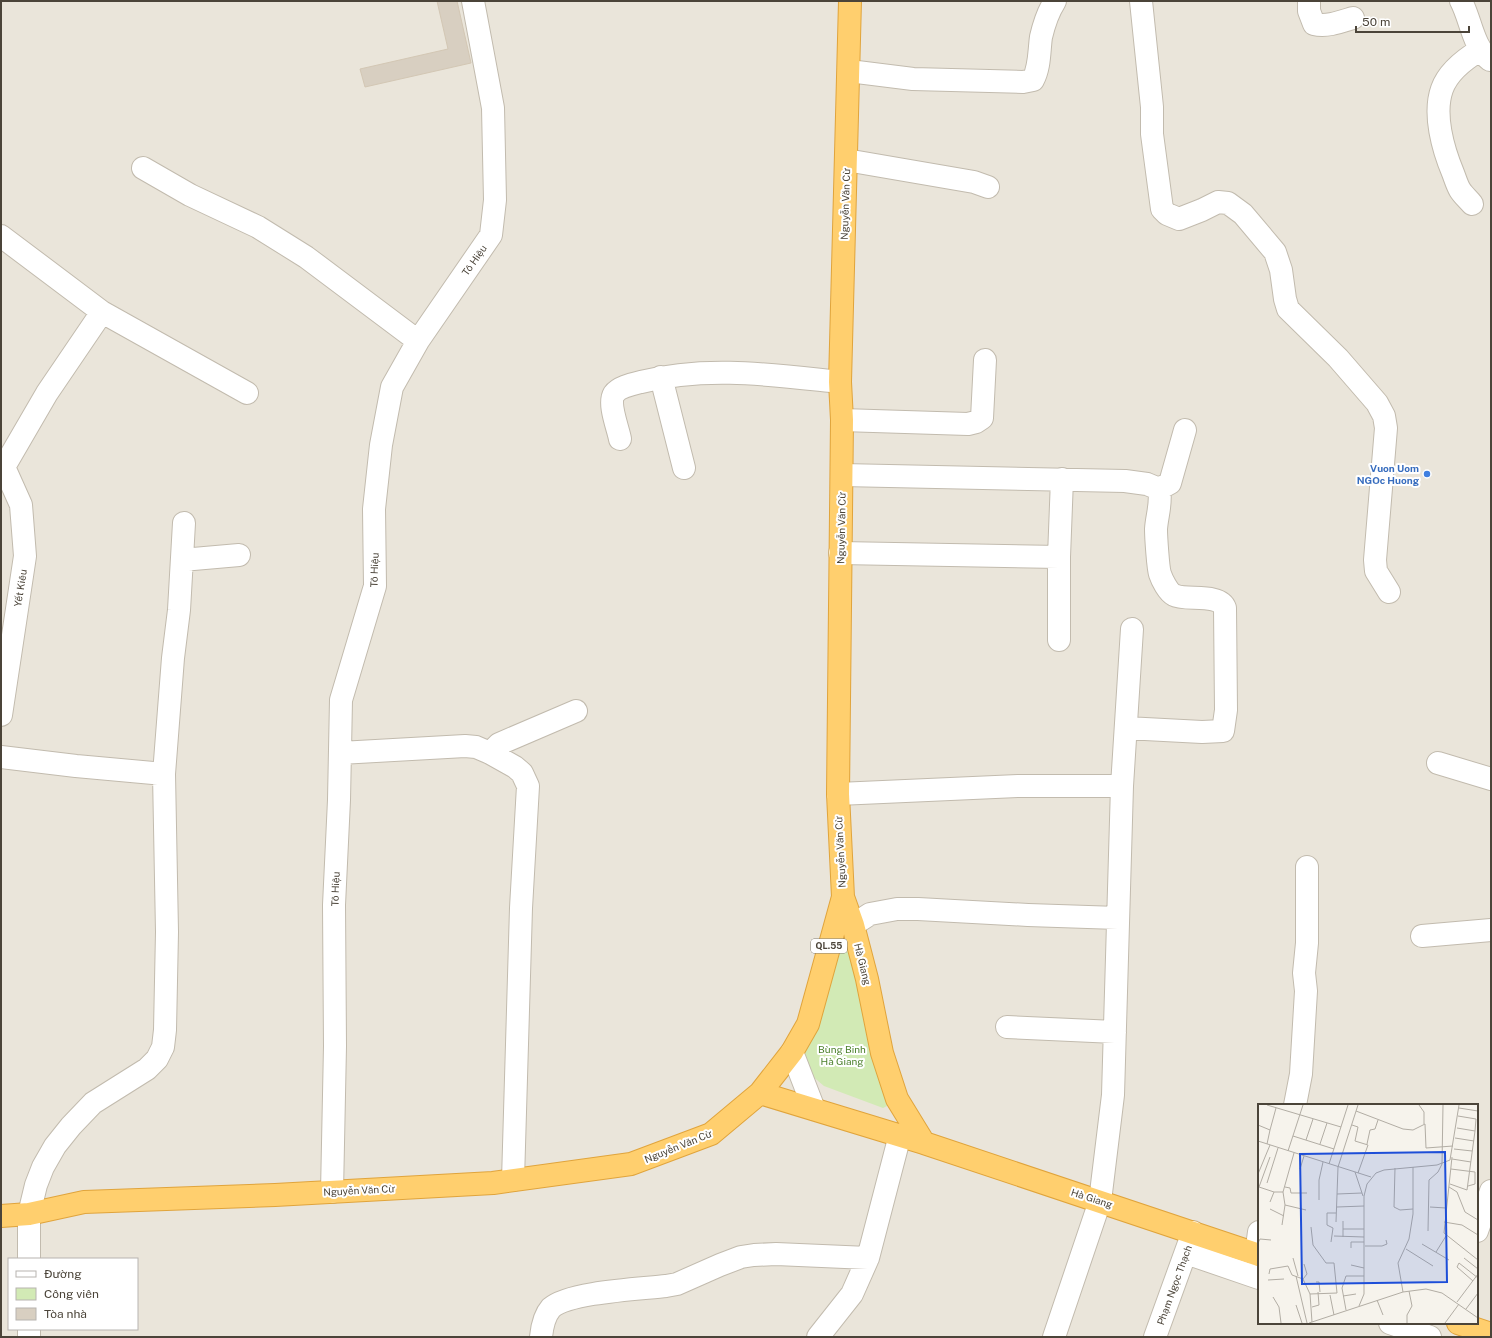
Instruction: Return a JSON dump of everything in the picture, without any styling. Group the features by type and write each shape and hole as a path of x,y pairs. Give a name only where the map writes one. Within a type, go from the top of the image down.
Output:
{"highway":[{"name":"Nguyễn Văn Cừ","path":"1,1216 29,1214 84,1202 332,1192 493,1183 631,1164 711,1134 760,1093 792,1052 808,1024 843,897 838,794 842,475 840,382 850,1"},
{"name":"Hà Giang","path":"843,897 853,925 867,979 884,1061 897,1098 924,1143"},
{"name":"Hà Giang","path":"760,1093 900,1135 1257,1254"},
{"path":"1461,1324 1491,1334"}],"street":[{"name":"Tô Hiệu","path":"332,1192 335,1046 334,905 341,700 376,586 374,509 381,445 392,388 418,341 491,236 495,200 493,108 473,1"},
{"path":"849,71 913,79 1023,82 1034,80 1037,72 1041,36 1048,11 1055,1"},
{"path":"1141,1 1152,107 1152,134 1162,209 1167,214 1179,219 1218,202 1228,203 1243,214 1275,252 1281,270 1288,309 1338,358 1377,403 1384,416 1386,428 1375,560 1376,571 1389,592"},
{"path":"1309,1 1309,11 1314,24 1321,26 1353,18"},
{"path":"1461,1 1486,55 1467,58 1449,77 1442,88 1439,104 1444,151 1460,189 1472,204"},
{"path":"846,160 974,182 988,187"},
{"path":"143,168 190,195 258,227 306,257 418,341"},
{"path":"1,236 102,312 247,393"},
{"path":"3,465 47,393 102,312"},
{"path":"842,420 968,424 976,422 982,418 985,360"},
{"path":"620,439 612,407 614,395 617,391 628,386 661,377 688,373 740,372 840,382"},
{"path":"661,377 684,468"},
{"path":"1159,489 1170,483 1185,430"},
{"name":"Yết Kiêu","path":"1,715 9,614 25,556 21,505 3,465"},
{"path":"842,475 1125,480 1147,484 1159,489"},
{"path":"1059,640 1059,557 1062,479"},
{"path":"1126,728 1202,732 1223,731 1226,710 1225,608 1221,603 1205,598 1185,598 1173,594 1166,586 1160,574 1156,530 1160,503 1159,489"},
{"path":"29,1258 29,1214 36,1185 43,1167 55,1146 71,1126 93,1103 147,1069 158,1059 163,1047 165,1030 167,932 164,774 173,658 179,610 184,523"},
{"path":"840,553 1059,557"},
{"path":"182,560 240,555"},
{"path":"1054,1337 1100,1201 1113,1094 1122,786 1132,629"},
{"path":"490,753 499,744 576,711"},
{"path":"340,753 465,746 476,747 490,753 518,770 526,780 528,786 521,908 513,1180"},
{"path":"1,757 164,774"},
{"path":"1438,763 1491,779"},
{"path":"838,794 1018,786 1122,786"},
{"path":"1295,1104 1301,1074 1306,991 1304,973 1307,943 1307,867"},
{"path":"853,925 870,914 897,909 1118,918"},
{"path":"1422,936 1491,930"},
{"path":"1007,1027 1115,1032"},
{"path":"792,1052 814,1109"},
{"path":"818,1337 852,1294 868,1258 900,1135"},
{"path":"1478,1228 1491,1191"},
{"name":"Phạm Ngọc Thạch","path":"1155,1337 1193,1232"},
{"path":"1257,1254 1258,1243"},
{"path":"1186,1253 1258,1278"},
{"path":"541,1337 545,1318 551,1309 560,1302 582,1296 677,1284 734,1260 754,1254 868,1258"},
{"path":"1393,1324 1430,1337"}],"shaded area":[{"path":"1,1 1491,1 1491,1337 1,1337"}],"green space":[{"name":"Bùng Binh Hà Giang","path":"847,935 888,1103 887,1106 883,1108 824,1086 811,1075 803,1054 822,1011 843,940"}],"building":[{"path":"437,1 457,1 471,63 365,87 360,69 448,49"}],"place":[{"name":"Vuon Uom NGOc Huong","path":"1427,474"}]}
